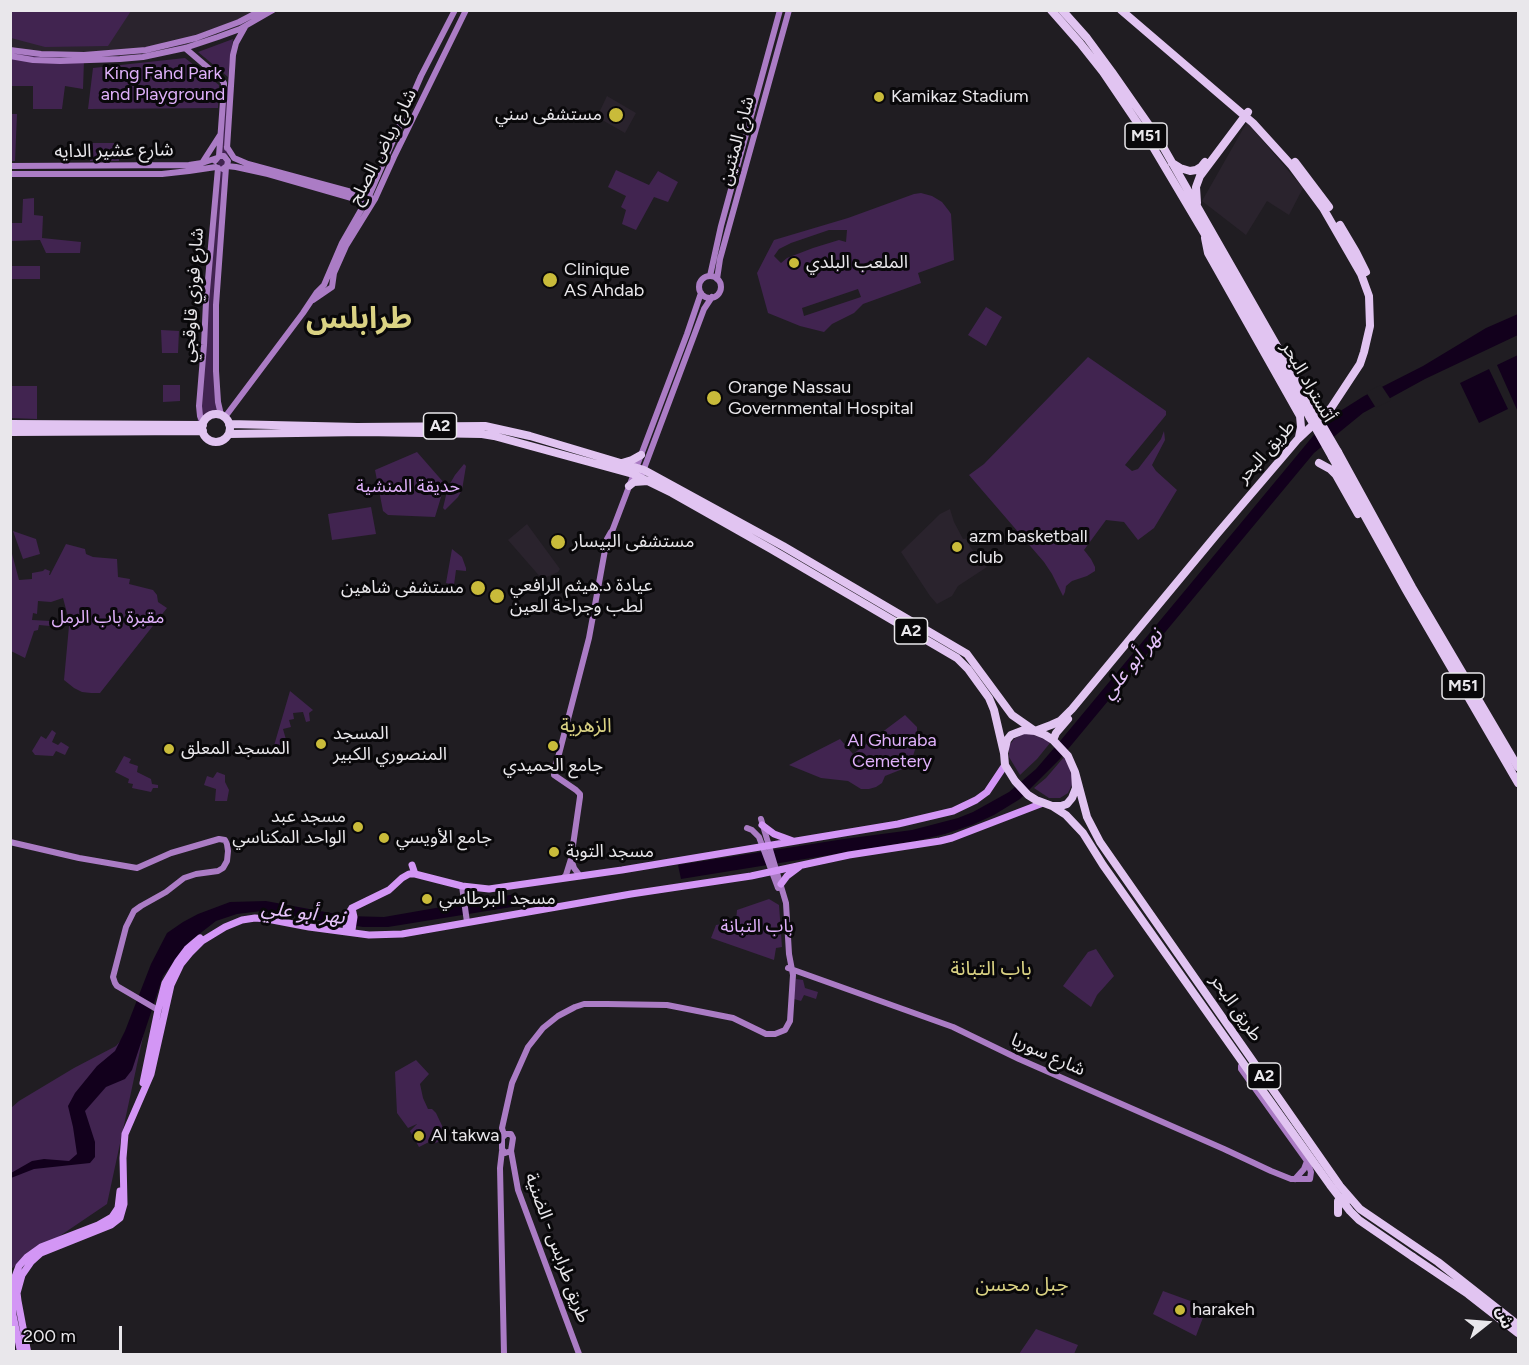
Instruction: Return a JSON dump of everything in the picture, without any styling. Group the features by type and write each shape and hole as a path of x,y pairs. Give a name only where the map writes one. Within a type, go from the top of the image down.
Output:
{"highway":[{"name":"أتستراد البحر","path":"1051,10 1103,72 1132,114 1205,234 1228,267"},
{"name":"أتستراد البحر","path":"1062,10 1087,38 1158,138 1228,267 1338,452 1409,589 1518,783"},
{"name":"طريق البحر","path":"1121,10 1244,112"},
{"name":"طريق البحر","path":"1053,740 1056,733 1279,465 1330,408 1360,363 1370,326 1372,306 1361,273 1328,216 1292,166 1244,112 1127,10"},
{"path":"1172,163 1190,171 1201,167 1244,112"},
{"path":"1198,208 1197,182 1244,112"},
{"path":"1205,234 1208,253 1300,416 1305,422 1315,425"},
{"name":"A2","path":"640,474 482,434 364,432 229,434 221,441 213,441 206,437 203,426 209,416 217,414 225,419 357,427 479,426 530,436 622,463 783,546 934,639 967,654 1012,716 1053,740 1068,756 1075,772"},
{"path":"1298,439 1301,427 1300,416"},
{"path":"225,419 229,434"},
{"name":"A2","path":"10,424 203,426"},
{"name":"طريق البحر","path":"1035,731 1060,721 1072,710 1298,439 1315,425"},
{"name":"A2","path":"10,432 203,426"},
{"path":"622,463 641,455"},
{"path":"1319,463 1336,475 1460,691 1479,721 1486,727"},
{"path":"628,486 640,474"},
{"name":"أتستراد البحر","path":"1409,589 1518,767"},
{"name":"A2","path":"934,639 968,669 989,698 994,710 1005,765 1015,781 1028,795 1047,805"},
{"path":"1004,753 1007,740 1011,735 1018,731 1035,731"},
{"path":"1047,805 1067,804 1076,788 1075,772"},
{"name":"طريق البحر","path":"1075,772 1087,817 1100,842 1340,1186 1360,1209 1438,1262 1518,1333"},
{"name":"طريق البحر","path":"1047,805 1066,815 1083,833 1103,865 1260,1087 1354,1215 1468,1294 1518,1325"},
{"path":"1338,1213 1337,1204 1341,1198 1379,1231 1391,1236 1403,1237"}],"main road":[{"path":"349,928 351,912 389,891 406,876 415,873 442,882 489,889 731,850 766,848 898,824 952,811 976,800 987,792 1005,765"},
{"path":"28,1354 11,1293 20,1266 27,1257 41,1247 108,1220 117,1212 120,1197 118,1157 121,1136 145,1079 156,1010 165,983 187,949 199,938 223,924 255,914 315,925 369,931 394,931 467,918 714,882 774,868 920,845 952,838 1047,805"},
{"path":"762,822 774,834 796,842"},
{"path":"412,865 415,873"},
{"path":"781,884 790,873 803,865"},
{"path":"21,1354 17,1293 22,1275 31,1262 46,1251 111,1225 120,1218 124,1191 125,1134 155,1063 168,996 176,975 190,953 202,941 225,927 242,920 255,918 378,936 402,934 467,918"},
{"path":"155,1063 160,1018 156,1010"}],"street":[{"path":"10,50 74,55 146,50 196,38 239,22 262,10"},
{"path":"10,56 50,61 143,57 185,48 225,34 246,26 273,10"},
{"name":"شارع رياض الصلح","path":"391,156 421,76 455,10"},
{"name":"شارع رياض الصلح","path":"225,419 312,300 322,290 329,290 332,287 334,273 346,246 466,10"},
{"name":"شارع المئتين","path":"713,278 714,252 780,10"},
{"name":"شارع المئتين","path":"713,278 789,10"},
{"path":"226,167 228,163 221,157 220,134 234,48 246,26"},
{"path":"447,27 456,32"},
{"path":"185,48 228,85 227,147 215,163 217,167 240,168 268,174 370,201"},
{"path":"202,163 220,134"},
{"path":"227,147 234,158 248,164 370,201"},
{"name":"شارع عشير الدايه","path":"10,166 162,166 202,163 221,157"},
{"name":"شارع عشير الدايه","path":"10,174 162,174 217,167"},
{"name":"شارع فوزي قاوقجي","path":"203,426 199,411 217,167"},
{"name":"شارع فوزي قاوقجي","path":"225,419 218,402 216,305 226,167"},
{"path":"729,198 736,200"},
{"path":"563,878 571,859 580,801 576,790 558,779 554,772 585,654 605,553 628,486 640,474 704,309 712,297 718,294 720,288 713,278 706,277 701,281 699,287 701,293 694,317 641,455 640,474"},
{"path":"701,293 712,297"},
{"path":"204,345 209,350 216,346"},
{"path":"201,389 217,389"},
{"path":"762,822 766,848"},
{"path":"504,1354 500,1168 501,1143 504,1135 502,1128 512,1083 528,1047 543,1029 558,1016 584,1004 677,1006 733,1018 768,1034 783,1032 787,1028 790,1021 790,968 786,903 766,848 757,834 747,828"},
{"path":"11,842 89,860 137,868 171,853 225,840 228,851 227,861 223,868 188,876 134,911 126,927 114,980 117,986 156,1010"},
{"path":"571,859 580,876"},
{"path":"774,868 782,904 786,955 790,968"},
{"path":"462,886 467,918"},
{"name":"شارع سوريا","path":"790,968 953,1027 1013,1057 1293,1179"},
{"path":"1243,1062 1241,1069 1307,1161 1311,1173 1310,1179 1293,1179"},
{"name":"طريق طرابس - الضنية","path":"504,1135 509,1134 513,1138 511,1151 518,1190 579,1354"},
{"path":"502,1151 511,1151"},
{"path":"1293,1179 1304,1169 1307,1161"}],"shaded area":[{"path":"10,11 264,11 236,28 157,55 59,58 11,50"},
{"name":"مستشفى سني","path":"607,96 636,113 625,133 597,117"},
{"path":"1247,122 1303,188 1289,215 1267,201 1246,235 1202,201"},
{"path":"950,509 963,539 970,538 969,545 987,567 958,586 952,596 937,604 901,552 940,514"},
{"path":"527,524 560,569 558,572 542,579 508,540"}],"green space":[{"path":"10,11 131,11 108,46 45,47 11,38"},
{"path":"233,39 230,60 228,77 198,52"},
{"path":"10,50 84,60 83,89 65,86 62,109 33,109 33,86 11,86 11,114 17,114 15,161 11,161"},
{"name":"King Fahd Park and Playground","path":"185,58 219,85 218,108 88,109 93,68"},
{"path":"234,81 213,357 219,413 197,427 222,113 221,91"},
{"path":"90,143 118,143 119,161 90,161"},
{"path":"616,170 649,185 658,171 678,182 668,202 654,197 636,230 622,224 626,210 621,207 626,196 608,187"},
{"path":"914,194 932,196 942,202 951,214 954,260 918,273 921,283 863,304 854,313 832,324 824,332 800,326 768,313 757,273 774,240 848,218","holes":["829,230 847,230 846,242 839,240 813,248 787,258 781,263 774,256 779,249 791,243","858,289 861,297 804,316 802,308"]},
{"path":"34,198 34,215 43,216 42,238 81,242 80,253 46,253 40,240 11,241 11,223 22,223 23,199"},
{"path":"10,266 40,266 40,279 11,279"},
{"path":"986,307 1002,317 986,346 968,335"},
{"path":"161,330 179,331 178,353 162,353"},
{"path":"1088,357 1166,411 1166,415 1125,465 1132,471 1138,469 1161,439 1164,431 1165,440 1152,465 1177,490 1154,528 1138,540 1124,522 1106,520 1084,550 1091,559 1095,571 1072,581 1066,586 1063,596 1044,562 969,475 984,464"},
{"path":"163,385 180,385 180,401 163,402"},
{"path":"11,386 37,386 37,419 11,418"},
{"name":"حديقة المنشية","path":"417,452 445,484 435,517 388,515 383,511 375,470"},
{"path":"464,464 466,466 462,490 445,510 443,508 448,487"},
{"path":"371,507 376,534 332,540 328,514"},
{"path":"13,531 36,539 40,554 23,559"},
{"name":"مقبرة باب الرمل","path":"66,544 85,549 86,554 93,557 117,559 118,577 130,579 129,584 153,590 158,602 167,608 100,693 82,692 64,680 69,626 63,598 51,602 38,601 37,614 33,613 32,620 50,621 50,626 39,625 38,630 34,631 25,658 11,651 11,550 19,580 32,579 32,573 45,569 50,571 50,575"},
{"path":"452,549 462,557 466,568 466,571 456,570 454,585 446,583"},
{"path":"290,691 313,710 309,713 310,721 306,722 303,712 293,713 294,719 289,720 291,727 283,729 289,750 285,752 273,749"},
{"name":"Al Ghuraba Cemetery","path":"905,715 917,727 917,743 910,766 885,776 882,783 876,787 861,789 848,781 821,778 789,765 840,739 853,754"},
{"path":"52,730 56,733 52,742 58,745 61,742 69,747 65,755 56,751 53,756 35,755 32,751 41,736 46,739"},
{"path":"1023,734 1032,734 1050,743 1020,775 1009,757 1009,746 1014,739"},
{"path":"124,756 131,759 129,763 138,766 137,772 151,779 152,784 158,785 158,788 153,788 151,792 132,788 133,784 128,783 129,779 115,772"},
{"path":"1064,757 1072,776 1072,785 1068,793 1060,798 1049,798 1034,788"},
{"path":"217,772 225,775 225,782 229,790 227,801 215,801 216,789 204,785 207,776 213,778"},
{"name":"باب التبانة","path":"769,899 779,905 782,947 776,948 774,960 711,938 716,925 736,922 737,910"},
{"path":"1096,949 1114,976 1097,995 1091,1007 1063,986 1088,952"},
{"path":"796,979 803,980 805,988 818,992 816,999 804,995 801,1001 794,999"},
{"path":"140,1018 144,1032 107,1204 11,1269 11,1108 74,1068 116,1046"},
{"path":"416,1060 429,1074 420,1084 423,1098 428,1109 436,1113 448,1138 433,1144 429,1141 419,1147 410,1131 417,1124 408,1128 397,1113 395,1072"},
{"name":"harakeh","path":"1163,1291 1207,1307 1196,1336 1153,1314"},
{"path":"1036,1329 1078,1345 1074,1354 1019,1354"}],"water":[{"name":"نهر أبو علي","path":"1518,314 1518,335 1425,379 1363,413 1314,453 1059,760 1020,799 972,825 916,841 681,879 678,865 912,830 958,818 1009,792 1036,769 1061,740 1318,430 1334,415 1364,396 1423,366 1486,328"},
{"path":"1518,355 1518,412 1497,365"},
{"path":"1489,369 1508,409 1479,423 1460,383"},
{"name":"نهر أبو علي","path":"516,894 518,906 388,927 363,927 262,911 237,914 216,921 189,942 163,976 132,1070 125,1079 106,1087 85,1111 95,1142 95,1157 90,1163 34,1169 11,1178 11,1173 32,1161 44,1159 69,1161 77,1154 68,1106 75,1093 97,1066 115,1051 151,964 167,933 183,922 230,902 266,901 347,916 384,917"}],"pier":[{"path":"1381,385 1391,400 1376,408 1366,392"}],"place":[{"name":"Kamikaz Stadium","path":"879,97"},
{"name":"مستشفى سني","path":"616,115"},
{"name":"الملعب البلدي","path":"794,263"},
{"name":"Clinique AS Ahdab","path":"550,280"},
{"name":"Orange Nassau Governmental Hospital","path":"714,398"},
{"name":"مستشفی البيسار","path":"558,542"},
{"name":"azm basketball club","path":"957,547"},
{"name":"مستشفى شاهين","path":"478,588"},
{"name":"عيادة د.هيثم الرافعي لطب وجراحة العين","path":"497,596"},
{"name":"المسجد المنصوري الكبير","path":"321,744"},
{"name":"جامع الحميدي","path":"553,746"},
{"name":"المسجد المعلق","path":"169,749"},
{"name":"مسجد عبد الواحد المكناسي","path":"358,827"},
{"name":"جامع الأويسي","path":"384,838"},
{"name":"مسجد التوبة","path":"554,852"},
{"name":"مسجد البرطاسي","path":"427,899"},
{"name":"Al takwa","path":"419,1136"},
{"name":"harakeh","path":"1180,1310"}],"district":[{"name":"طرابلس","path":"359,319"},
{"name":"الزهرية","path":"586,726"},
{"name":"باب التبانة","path":"991,969"},
{"name":"جبل محسن","path":"1022,1285"}]}
